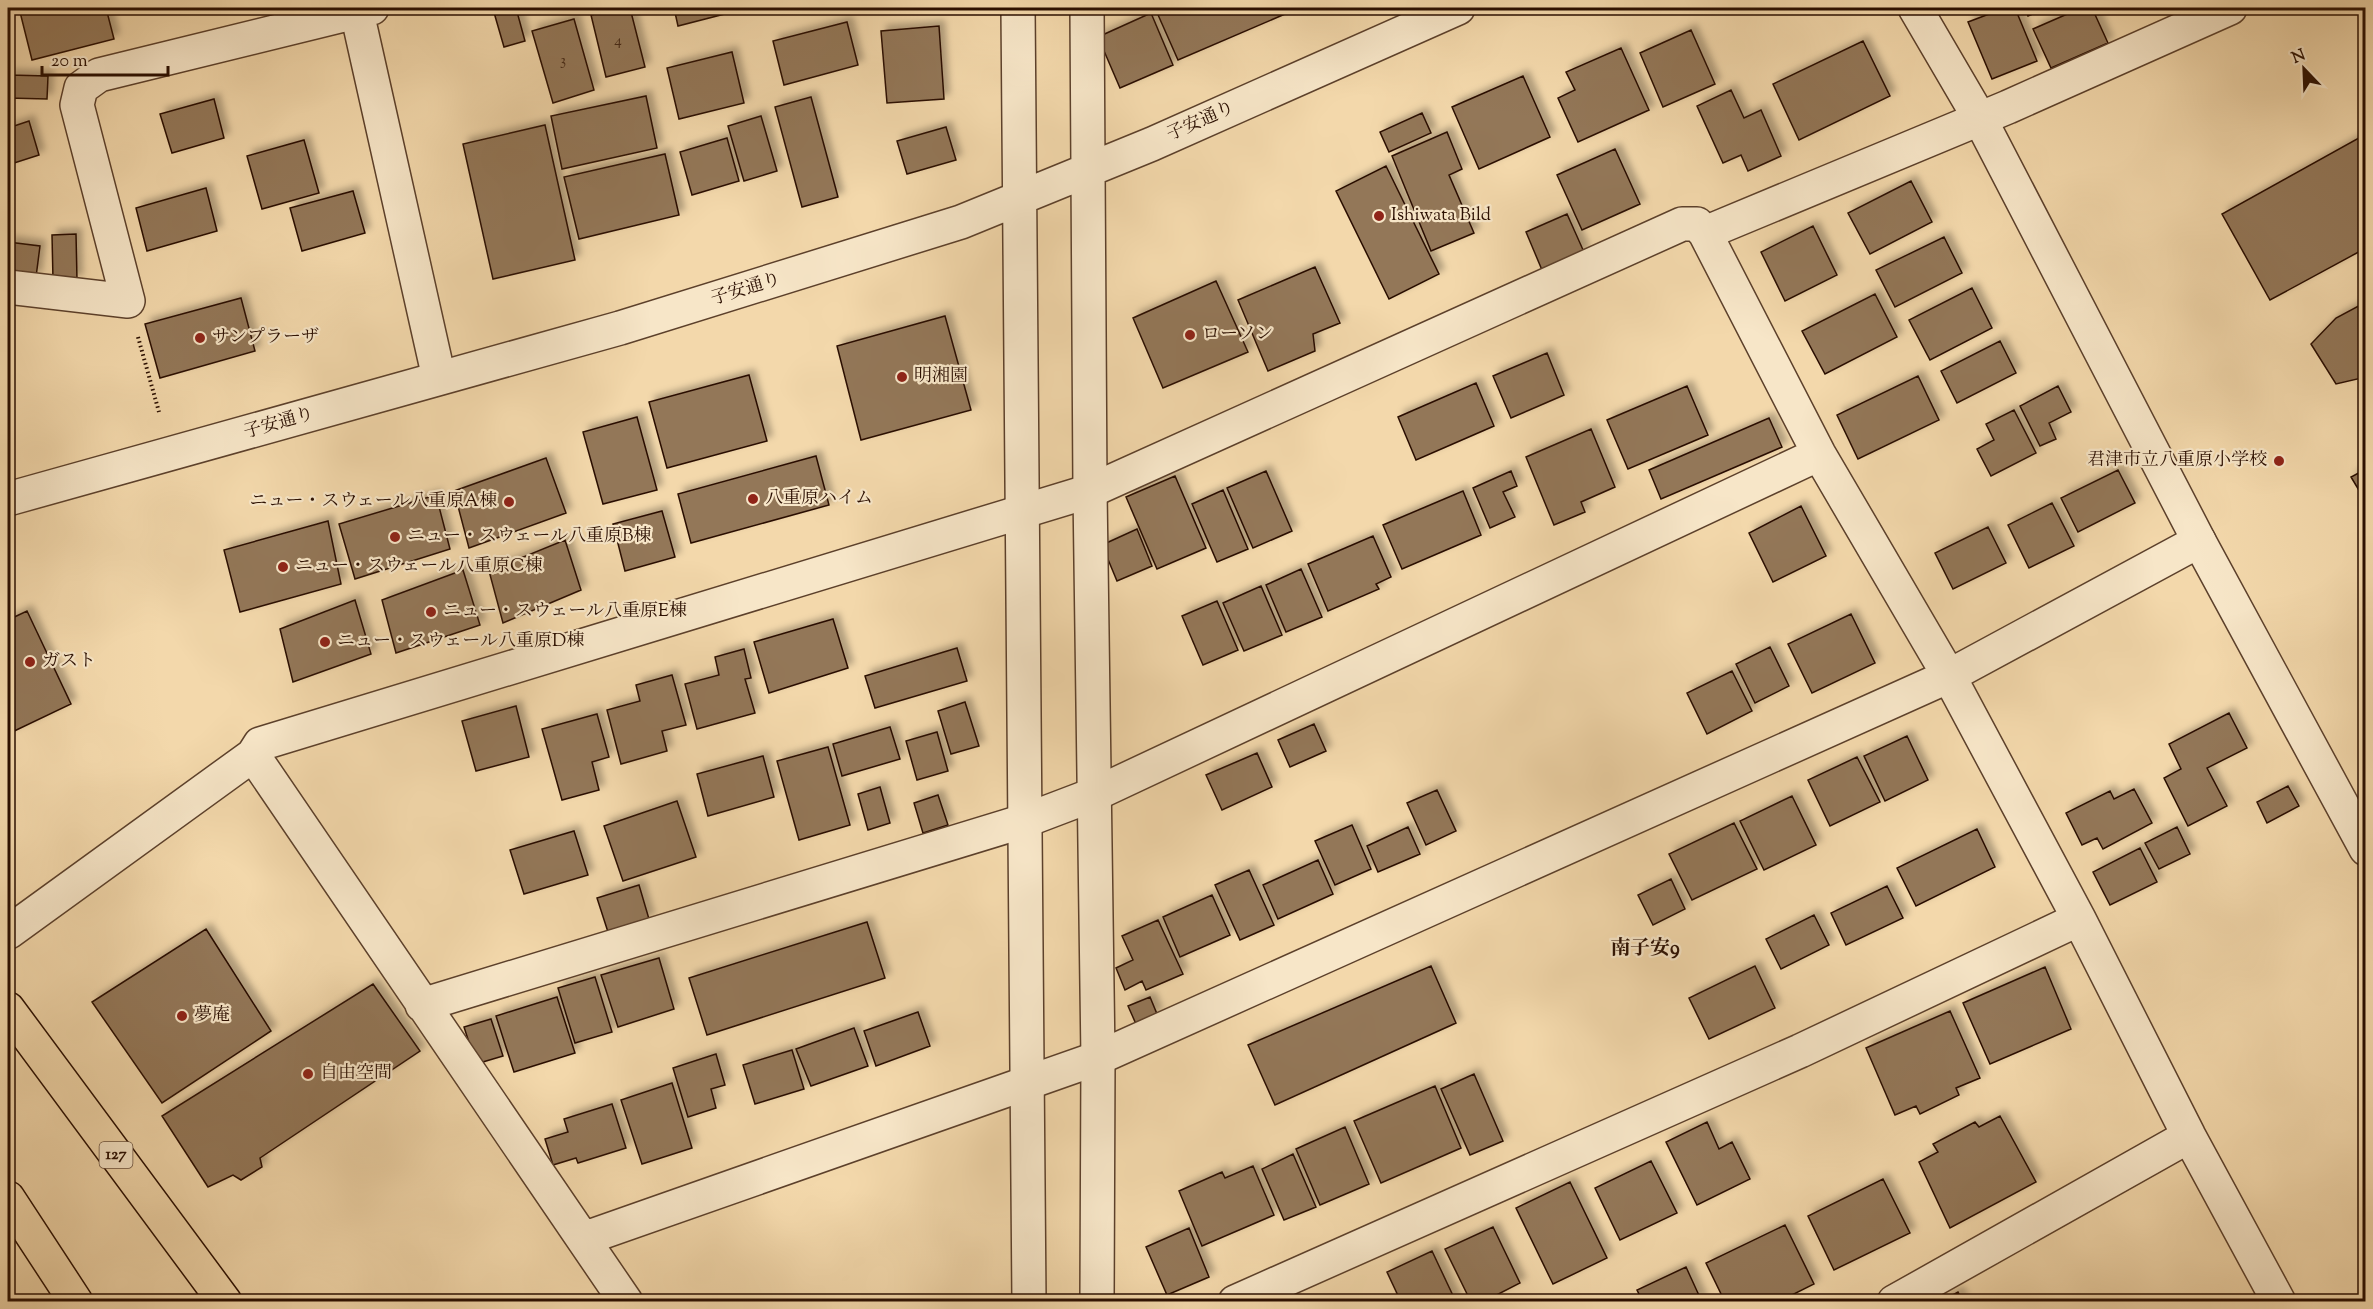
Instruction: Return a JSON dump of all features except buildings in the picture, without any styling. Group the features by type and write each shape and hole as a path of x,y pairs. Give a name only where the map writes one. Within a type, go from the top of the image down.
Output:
{"highway":[{"name":"127","path":"8,1009 225,1302"},
{"path":"8,1198 76,1302"}],"street":[{"path":"1018,8 1029,1302"},
{"path":"1087,8 1090,491 1098,1058 1097,1302"},
{"name":"子安通り","path":"8,499 620,328 823,267 961,222 1089,171 1458,8"},
{"path":"1915,8 1980,119 2199,541 2366,849"},
{"path":"1705,233 1980,119 2230,8"},
{"path":"8,287 128,301 77,105 81,88 99,75 362,9 439,378"},
{"path":"9,932 253,755 260,744 1090,491 1682,224 1697,224 1705,233 1819,454 1949,676 2079,919 2189,1136 2279,1302"},
{"path":"422,1005 1024,821 1095,794 1819,454"},
{"path":"583,1239 1098,1058 1949,676 2199,541"},
{"path":"253,755 626,1302"},
{"path":"1235,1302 1800,1051 2079,919"},
{"path":"1894,1302 2189,1136"}],"path":[{"path":"128,301 159,412"}],"place":[{"name":"Ishiwata Bild","path":"1379,216"},
{"name":"ローソン","path":"1190,335"},
{"name":"サンプラーザ","path":"200,338"},
{"name":"明湘園","path":"902,377"},
{"name":"君津市立八重原小学校","path":"2279,461"},
{"name":"八重原ハイム","path":"753,499"},
{"name":"ニュー・スウェール八重原A棟","path":"509,502"},
{"name":"ニュー・スウェール八重原B棟","path":"395,537"},
{"name":"ニュー・スウェール八重原C棟","path":"283,567"},
{"name":"ニュー・スウェール八重原E棟","path":"431,612"},
{"name":"ニュー・スウェール八重原D棟","path":"325,642"},
{"name":"ガスト","path":"30,662"},
{"name":"夢庵","path":"182,1016"},
{"name":"自由空間","path":"308,1074"}],"district":[{"name":"南子安9","path":"1645,949"}]}
